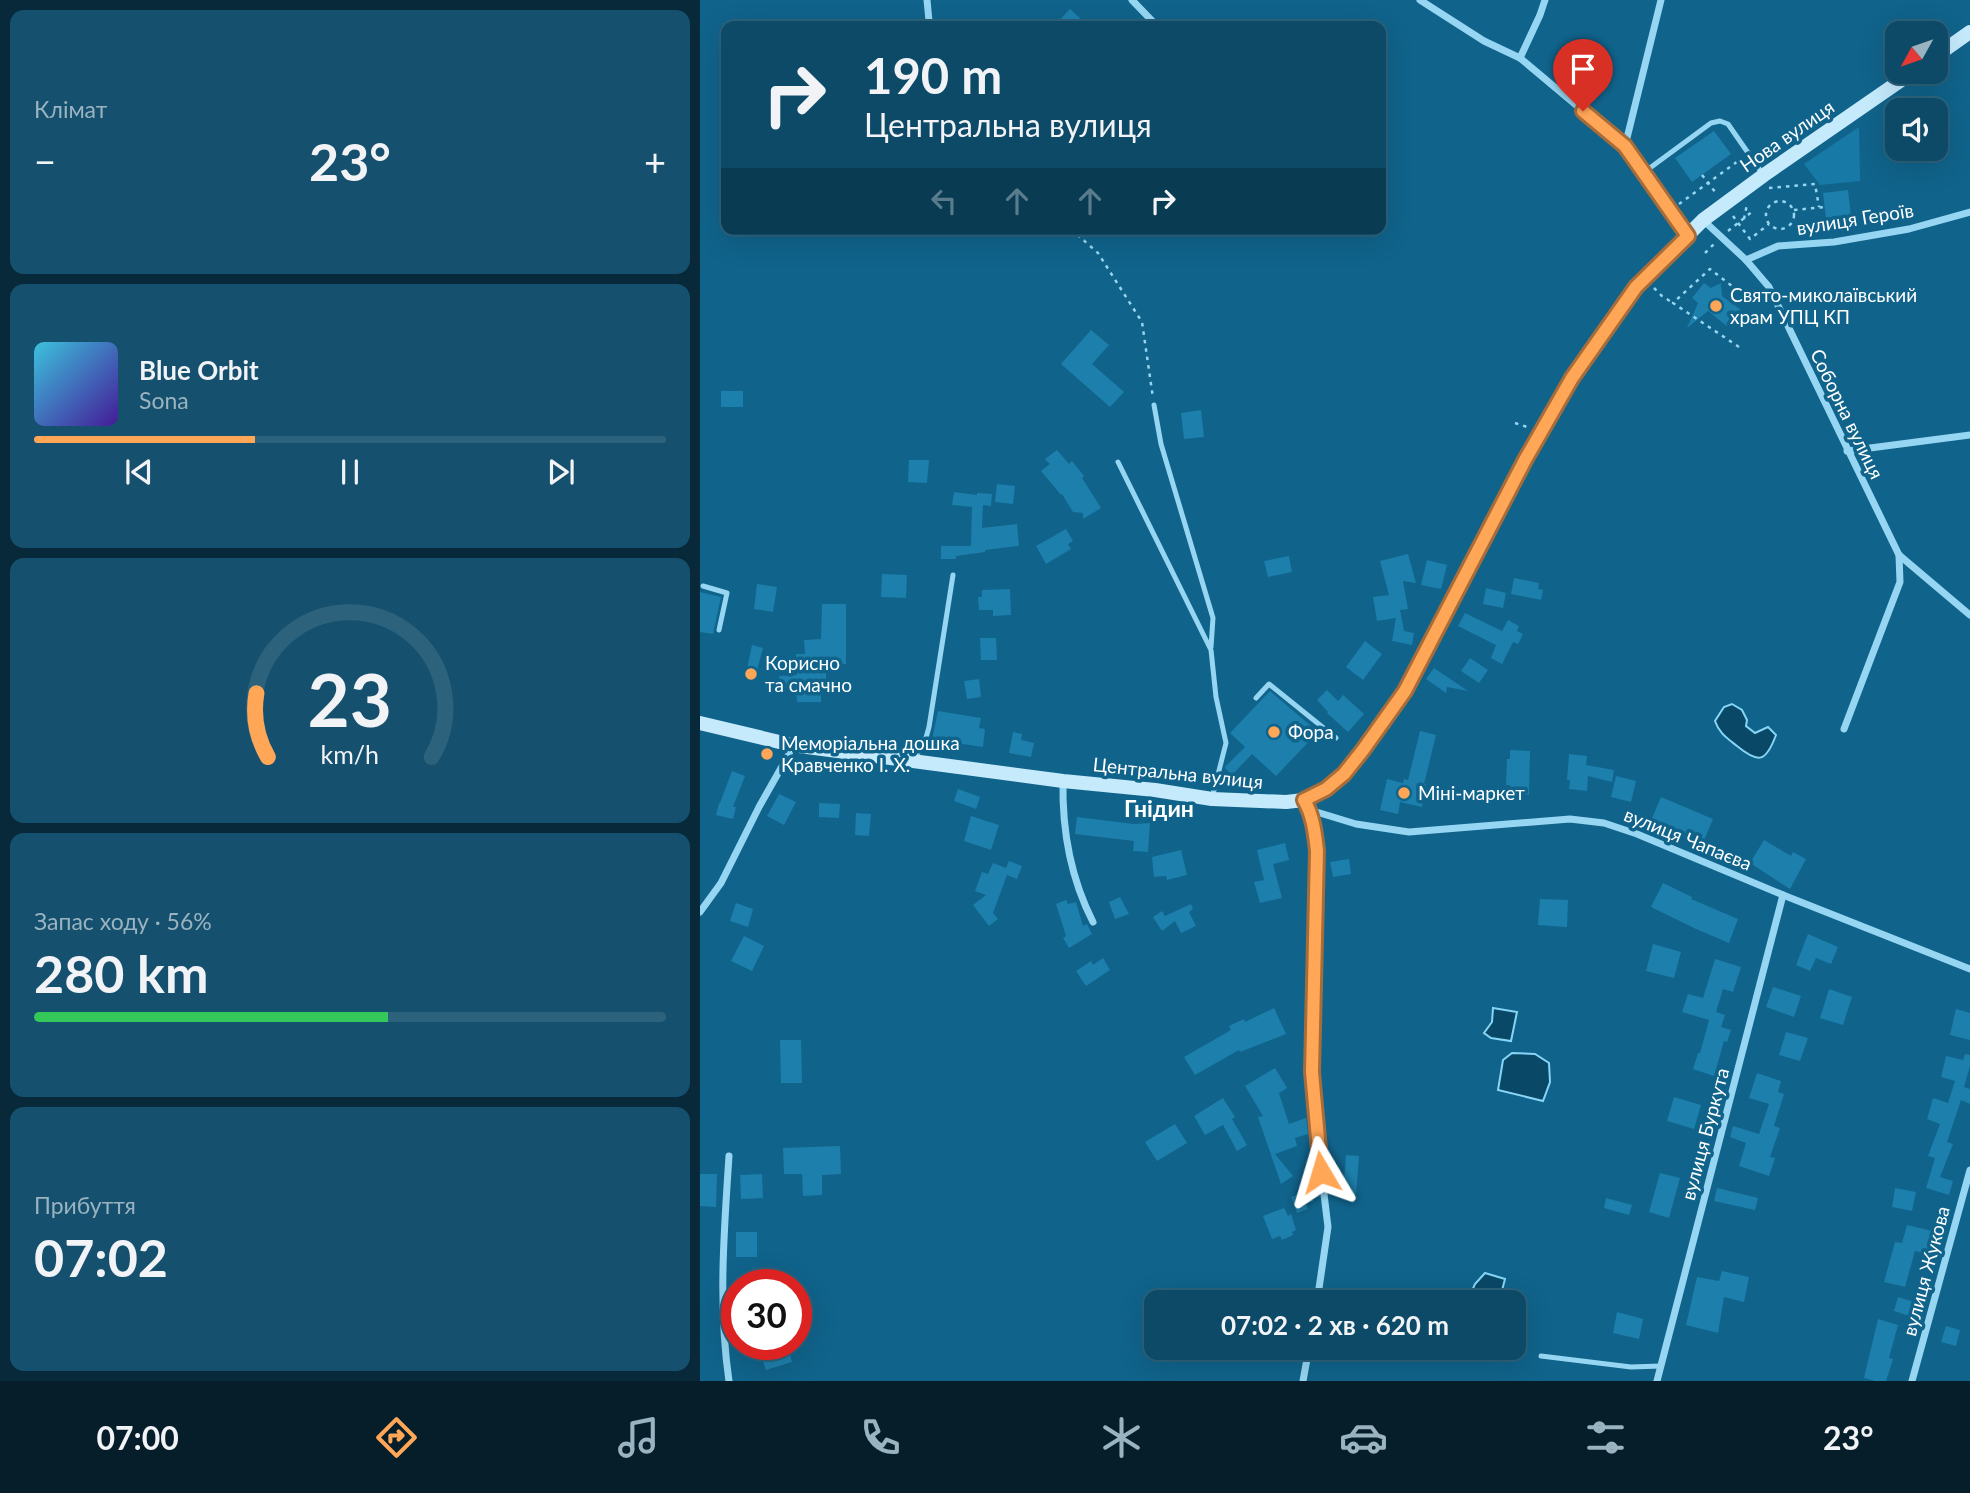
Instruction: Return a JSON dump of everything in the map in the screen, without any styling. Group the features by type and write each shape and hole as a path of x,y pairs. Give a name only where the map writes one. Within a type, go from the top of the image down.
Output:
{"street":[{"path":"928,0 929,21"},
{"path":"1132,0 1152,21"},
{"path":"1420,0 1484,41 1520,58 1625,146 1688,236"},
{"path":"1520,58 1545,0"},
{"path":"1625,146 1661,0"},
{"path":"1948,48 1970,32"},
{"name":"Нова вулиця","path":"1688,236 1703,220 1764,175 1896,84"},
{"name":"вулиця Героїв","path":"1746,260 1778,246 1834,242 1909,229 1970,212"},
{"name":"Соборна вулиця","path":"1703,220 1746,260 1769,287 1899,555 1970,615"},
{"name":"Центральна вулиця","path":"700,723 792,745 911,762 1212,799 1307,805 1344,774 1405,691 1525,460 1572,378 1636,287 1688,236"},
{"path":"1847,451 1970,435"},
{"path":"1844,729 1900,582 1899,555"},
{"path":"700,912 721,883 792,745"},
{"path":"1063,781 1067,847 1075,880 1093,922"},
{"path":"1307,805 1315,831 1317,851 1312,1072 1328,1227 1319,1290"},
{"name":"вулиця Чапаєва","path":"1307,805 1356,824 1409,832 1570,820 1604,823 1970,969"},
{"name":"вулиця Буркута","path":"1657,1381 1783,895"},
{"path":"729,1156 723,1257 724,1345 729,1381"},
{"name":"вулиця Жукова","path":"1912,1381 1970,1170"},
{"path":"1303,1381 1307,1360"}],"lane":[{"path":"1643,173 1711,124 1720,121 1728,124 1764,175"},
{"path":"1154,405 1161,444 1213,618 1211,650 1216,697 1226,743 1212,799"},
{"path":"1118,462 1211,650"},
{"path":"911,762 924,745 929,727 953,575"},
{"path":"703,586 727,593 719,630"},
{"path":"1256,698 1269,684 1336,738"},
{"path":"1541,1356 1632,1367 1661,1366"}],"path":[{"path":"1670,211 1750,153"},
{"path":"1702,175 1720,199"},
{"path":"1762,194 1770,188 1816,183 1819,207"},
{"path":"1744,219 1746,205 1754,199"},
{"path":"1784,200 1794,210 1795,215 1788,227 1778,229 1769,224 1766,211 1771,203 1784,200"},
{"path":"1794,210 1825,207"},
{"path":"1729,211 1750,239 1769,224"},
{"path":"1738,223 1753,211"},
{"path":"1778,229 1778,237"},
{"path":"1078,235 1098,253 1142,323 1154,405"},
{"path":"1673,303 1710,269 1755,304"},
{"path":"1654,288 1739,347"},
{"path":"1515,423 1533,430"}],"shaded area":[{"path":"1859,127 1860,181 1820,185 1804,164"},
{"path":"1732,704 1742,710 1747,720 1746,726 1755,733 1768,727 1776,735 1765,755 1756,758 1751,756 1719,729 1715,721 1724,707"},
{"path":"1493,1008 1517,1012 1511,1041 1491,1038 1484,1033 1492,1022"},
{"path":"1512,1053 1535,1054 1549,1063 1550,1082 1543,1101 1498,1090 1503,1060"},
{"path":"1485,1273 1505,1279 1502,1290 1472,1290"}],"building":[{"path":"1070,9 1081,19 1079,21 1059,21"},
{"path":"1714,131 1731,154 1692,182 1675,158"},
{"path":"1848,190 1851,216 1826,219 1823,193"},
{"name":"Свято-миколаївський храм УПЦ КП","path":"1704,283 1711,288 1721,283 1722,296 1741,310 1728,327 1708,311 1687,328 1698,303 1692,298"},
{"path":"1091,330 1109,345 1092,364 1124,392 1110,407 1061,364"},
{"path":"721,391 743,391 743,407 721,407"},
{"path":"1201,410 1204,437 1184,439 1181,413"},
{"path":"1057,450 1069,464 1072,461 1084,476 1082,478 1101,508 1083,519 1083,513 1073,512 1062,494 1041,471 1050,464 1045,459"},
{"path":"909,460 929,460 927,483 908,482"},
{"path":"997,484 1015,486 1013,504 995,502"},
{"path":"954,492 992,494 991,506 983,505 982,528 1017,524 1019,546 985,550 956,556 956,559 941,559 941,546 971,546 972,507 952,505"},
{"path":"1066,529 1073,541 1068,544 1071,549 1046,564 1036,546"},
{"path":"1408,554 1416,583 1403,581 1408,609 1400,610 1404,631 1414,633 1412,645 1392,641 1396,618 1377,621 1373,597 1389,595 1380,561"},
{"path":"1289,556 1292,572 1268,577 1264,561"},
{"path":"1427,560 1447,565 1441,589 1421,585"},
{"path":"882,574 907,575 906,598 881,597"},
{"path":"1514,578 1539,583 1538,589 1543,590 1541,600 1511,594"},
{"path":"757,584 777,587 773,612 754,609"},
{"path":"1486,588 1506,593 1503,608 1483,604"},
{"path":"1010,589 1011,615 993,616 993,610 979,610 978,597 982,597 982,590"},
{"path":"700,592 721,597 713,634 700,632"},
{"path":"822,604 846,604 846,664 826,665 826,689 821,689 821,702 797,702 796,688 780,688 779,676 797,675 796,654 805,654 804,640 821,639"},
{"path":"1465,613 1502,631 1508,620 1519,626 1517,631 1523,634 1518,644 1513,642 1502,664 1491,658 1496,645 1458,626"},
{"path":"980,638 996,638 997,660 981,660"},
{"path":"1365,641 1382,654 1363,680 1346,667"},
{"path":"752,645 763,648 754,681 745,678"},
{"path":"1470,658 1488,670 1479,683 1461,671"},
{"path":"1434,668 1468,691 1447,687 1446,693 1426,679"},
{"path":"979,679 981,697 967,699 964,681"},
{"path":"1327,690 1338,701 1343,695 1364,714 1348,732 1317,700"},
{"name":"Фора","path":"1270,691 1318,732 1276,776 1252,754 1232,775 1225,768 1245,747 1230,733"},
{"path":"938,711 981,718 979,728 985,729 983,747 949,742 948,747 931,744"},
{"path":"1420,731 1436,735 1424,784 1422,807 1400,802 1398,814 1380,810 1387,779 1403,783 1404,779 1408,780"},
{"path":"1013,732 1022,734 1021,740 1034,743 1031,757 1009,753"},
{"path":"1510,750 1530,751 1529,795 1510,794 1510,785 1506,785"},
{"path":"1569,754 1587,756 1586,765 1614,770 1612,782 1588,776 1587,791 1569,789"},
{"path":"732,771 745,776 733,807 736,807 733,819 716,815"},
{"path":"1616,776 1636,781 1631,802 1611,797"},
{"path":"958,789 980,797 976,809 954,801"},
{"path":"779,794 796,802 784,825 767,816"},
{"path":"1661,797 1713,819 1702,845 1650,823"},
{"path":"819,803 840,804 839,818 819,817"},
{"path":"856,813 871,814 869,836 855,835"},
{"path":"971,816 999,825 991,850 964,841"},
{"path":"1077,817 1134,824 1150,823 1148,852 1133,851 1134,841 1075,834"},
{"path":"1764,840 1791,856 1793,852 1806,859 1790,889 1750,863"},
{"path":"1285,843 1289,860 1273,864 1282,898 1260,903 1254,882 1264,880 1257,850"},
{"path":"1181,850 1187,875 1167,880 1166,876 1154,877 1152,857"},
{"path":"1349,859 1351,874 1333,877 1330,862"},
{"path":"1009,861 1022,866 1017,879 1007,875 993,913 998,919 989,926 973,905 986,895 975,891 982,872 988,874 993,863 1006,868"},
{"path":"1663,883 1692,897 1691,899 1738,919 1729,943 1651,907"},
{"path":"1120,897 1129,914 1115,919 1109,902"},
{"path":"1540,899 1568,900 1567,927 1538,925"},
{"path":"1066,900 1068,904 1076,902 1083,926 1087,924 1092,934 1069,948 1063,938 1066,936 1056,904"},
{"path":"736,903 753,909 748,927 730,921"},
{"path":"1191,904 1193,909 1189,912 1196,926 1181,933 1175,921 1162,931 1153,917 1162,911 1165,916"},
{"path":"1808,934 1838,947 1831,964 1816,958 1810,971 1796,965"},
{"path":"744,936 764,946 752,971 731,961"},
{"path":"1653,944 1681,952 1674,978 1646,971"},
{"path":"1103,958 1110,970 1086,986 1076,971 1091,961 1093,965"},
{"path":"1715,959 1741,967 1733,992 1723,989 1716,1012 1725,1015 1721,1027 1731,1030 1727,1042 1724,1041 1714,1076 1693,1069 1709,1020 1682,1012 1688,994 1703,998"},
{"path":"1773,987 1801,996 1794,1017 1766,1007"},
{"path":"1829,989 1852,997 1843,1025 1820,1018"},
{"path":"1274,1008 1286,1034 1240,1052 1239,1050 1195,1075 1184,1057 1231,1030 1229,1026 1244,1019 1245,1022"},
{"path":"1956,1009 1970,1013 1970,1040 1950,1035"},
{"path":"1786,1032 1808,1038 1800,1061 1779,1055"},
{"path":"780,1040 801,1040 802,1083 781,1083"},
{"path":"1965,1054 1970,1055 1964,1087 1970,1089 1970,1104 1961,1100 1947,1142 1953,1144 1940,1177 1953,1181 1949,1195 1926,1188 1935,1158 1928,1156 1940,1124 1927,1119 1933,1098 1948,1103 1955,1081 1941,1077 1946,1056 1963,1060"},
{"path":"1275,1068 1287,1088 1279,1093 1289,1124 1306,1118 1308,1134 1295,1138 1297,1146 1275,1154 1293,1176 1281,1184 1258,1117 1263,1116 1245,1086"},
{"path":"1757,1073 1781,1081 1778,1092 1784,1094 1774,1126 1780,1128 1770,1157 1775,1158 1769,1176 1739,1166 1746,1143 1730,1137 1733,1126 1759,1134 1769,1104 1749,1098"},
{"path":"1674,1097 1701,1105 1694,1129 1667,1121"},
{"path":"1223,1098 1247,1145 1237,1151 1223,1125 1205,1135 1194,1116"},
{"path":"1175,1124 1187,1143 1157,1161 1145,1142"},
{"path":"840,1146 841,1174 822,1175 822,1195 803,1196 802,1174 784,1174 783,1148"},
{"path":"1346,1155 1359,1156 1356,1195 1343,1193"},
{"path":"1660,1173 1680,1178 1669,1218 1649,1212"},
{"path":"700,1174 717,1174 716,1207 700,1206"},
{"path":"762,1174 763,1198 741,1199 740,1175"},
{"path":"1717,1188 1758,1198 1755,1210 1714,1201"},
{"path":"1895,1188 1916,1192 1912,1211 1892,1207"},
{"path":"1309,1190 1313,1201 1306,1203 1308,1209 1297,1213 1291,1197"},
{"path":"1606,1198 1632,1205 1629,1215 1604,1208"},
{"path":"1284,1208 1288,1216 1291,1214 1296,1230 1292,1232 1293,1235 1282,1240 1280,1236 1272,1239 1263,1216"},
{"path":"1907,1225 1932,1231 1926,1254 1915,1251 1905,1287 1884,1282 1895,1242 1902,1243"},
{"path":"736,1232 757,1232 757,1257 736,1257"},
{"path":"1722,1271 1749,1277 1744,1302 1724,1297 1718,1333 1686,1325 1697,1277 1719,1281"},
{"path":"1898,1297 1920,1304 1916,1318 1894,1311"},
{"path":"1617,1312 1643,1319 1639,1339 1613,1333"},
{"path":"1878,1319 1898,1325 1889,1358 1893,1359 1886,1381 1864,1378"},
{"path":"1946,1326 1960,1330 1956,1346 1941,1342"},
{"path":"763,1360 791,1360 792,1362 766,1370"}],"place":[{"name":"Свято-миколаївський храм УПЦ КП","path":"1716,306"},
{"name":"Корисно та смачно","path":"751,674"},
{"name":"Фора","path":"1274,732"},
{"name":"Меморіальна дошка Кравченко І. Х.","path":"767,754"},
{"name":"Міні-маркет","path":"1404,793"}],"district":[{"name":"Гнідин","path":"1159,809"}],"route":[{"path":"1321,1172 1312,1072 1317,851 1310,810 1304,800 1326,789 1344,774 1405,691 1525,460 1572,378 1636,287 1688,236 1625,146 1583,111"}]}
